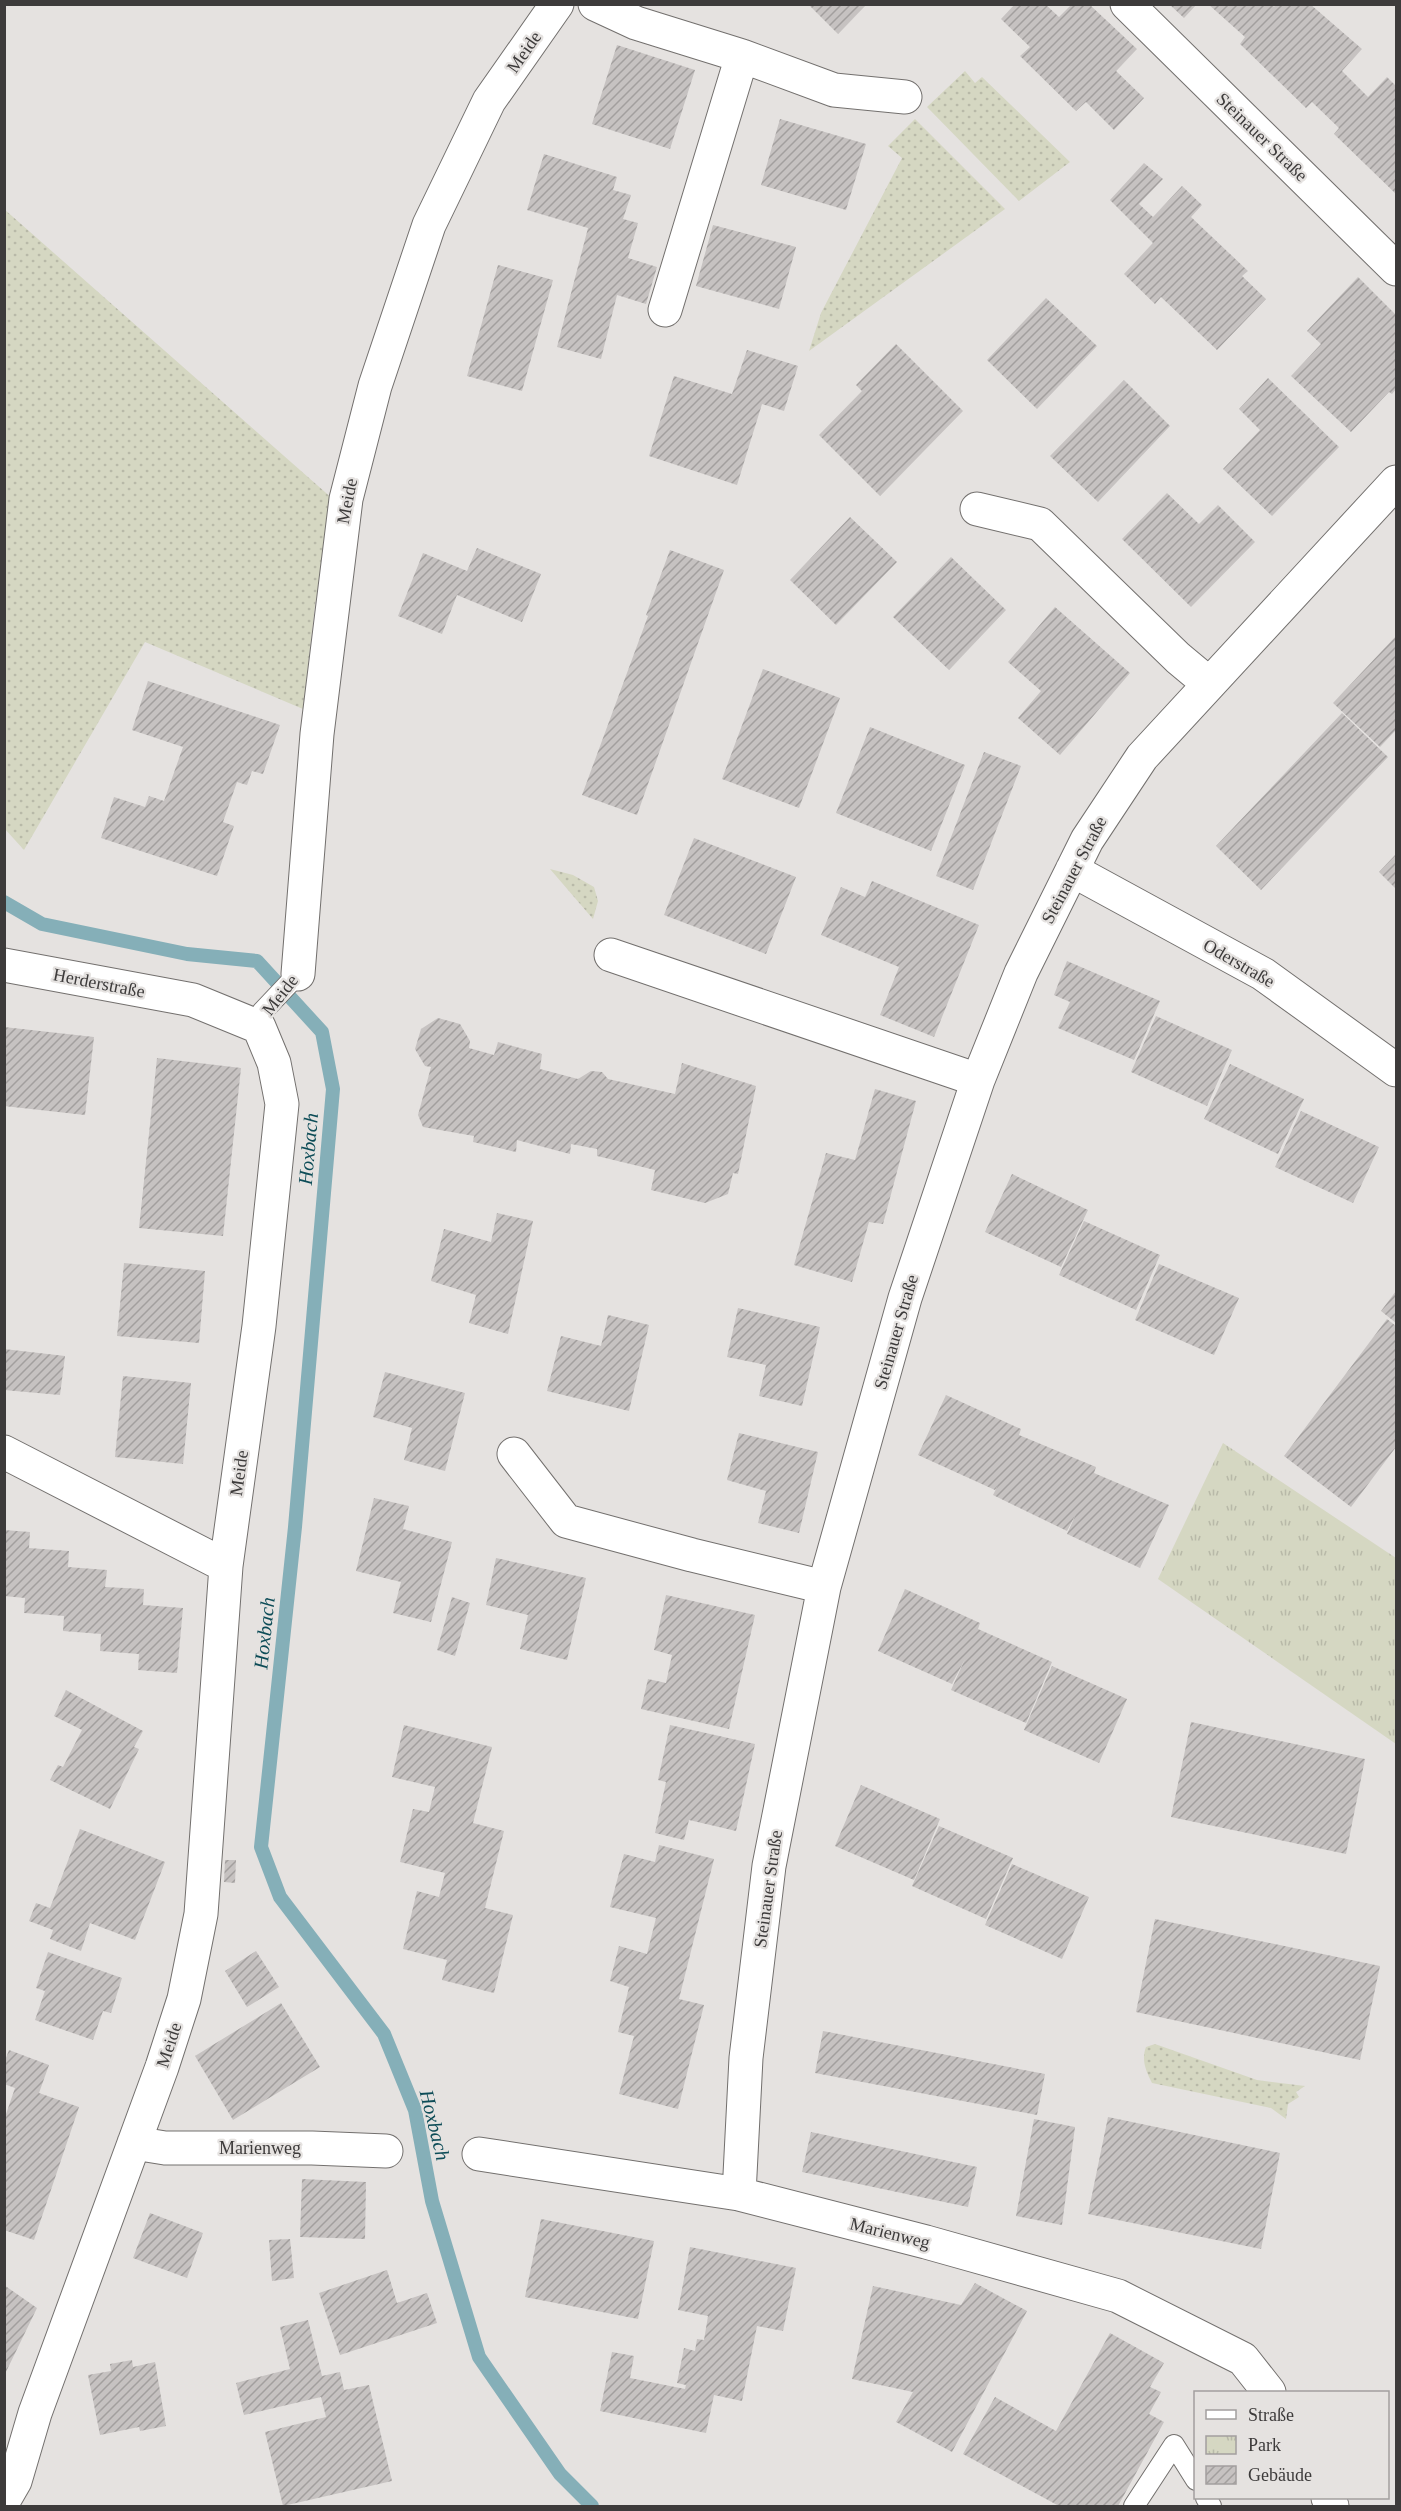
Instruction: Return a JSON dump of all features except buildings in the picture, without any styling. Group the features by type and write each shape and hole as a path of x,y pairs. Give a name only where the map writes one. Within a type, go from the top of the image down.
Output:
{"street":[{"name":"Meide","path":"298,974 317,734 346,499 375,386 429,225 489,101 557,4"},
{"path":"595,4 636,22 742,56 834,90 905,97"},
{"name":"Steinauer Straße","path":"1127,4 1396,269"},
{"path":"665,310 742,56"},
{"name":"Steinauer Straße","path":"739,2194 746,2058 769,1866 824,1587 905,1298 978,1080 1021,973 1087,840 1142,757 1396,482"},
{"path":"977,509 1040,524 1178,658 1208,683"},
{"name":"Oderstraße","path":"1072,870 1263,974 1396,1070"},
{"path":"611,955 978,1080"},
{"name":"Herderstraße","path":"4,965 193,1000"},
{"name":"Meide","path":"4,2500 15,2481 35,2413 184,1999 201,1914 226,1566 259,1326 282,1104 261,1019 193,1000"},
{"path":"4,1452 226,1566"},
{"path":"514,1454 566,1521 824,1587"},
{"name":"Marienweg","path":"134,2143 165,2148 312,2148 387,2151"},
{"name":"Marienweg","path":"479,2154 739,2194 926,2242 1118,2296 1243,2359 1268,2391"}],"lane":[{"name":"Meide","path":"261,1019 298,974"},
{"path":"1134,2506 1174,2445 1194,2477"}],"green space":[{"path":"965,71 975,83 982,77 1070,162 1019,201 927,107"},
{"path":"915,119 1005,209 809,351 821,313 902,158 888,146"},
{"path":"4,209 334,500 315,605 303,709 145,642 24,850 4,828"},
{"path":"550,869 573,875 594,887 598,901 593,919"},
{"path":"1223,1443 1396,1558 1396,1744 1158,1579"},
{"path":"1155,2044 1257,2080 1305,2086 1296,2092 1299,2097 1288,2104 1286,2119 1271,2108 1152,2083 1146,2070 1144,2056 1146,2047"}],"waterway":[{"name":"Hoxbach","path":"4,902 42,924 187,954 257,961 322,1032 333,1089 295,1527 261,1847 280,1897 384,2034 415,2110 432,2201 479,2357 560,2474 592,2506"}]}
